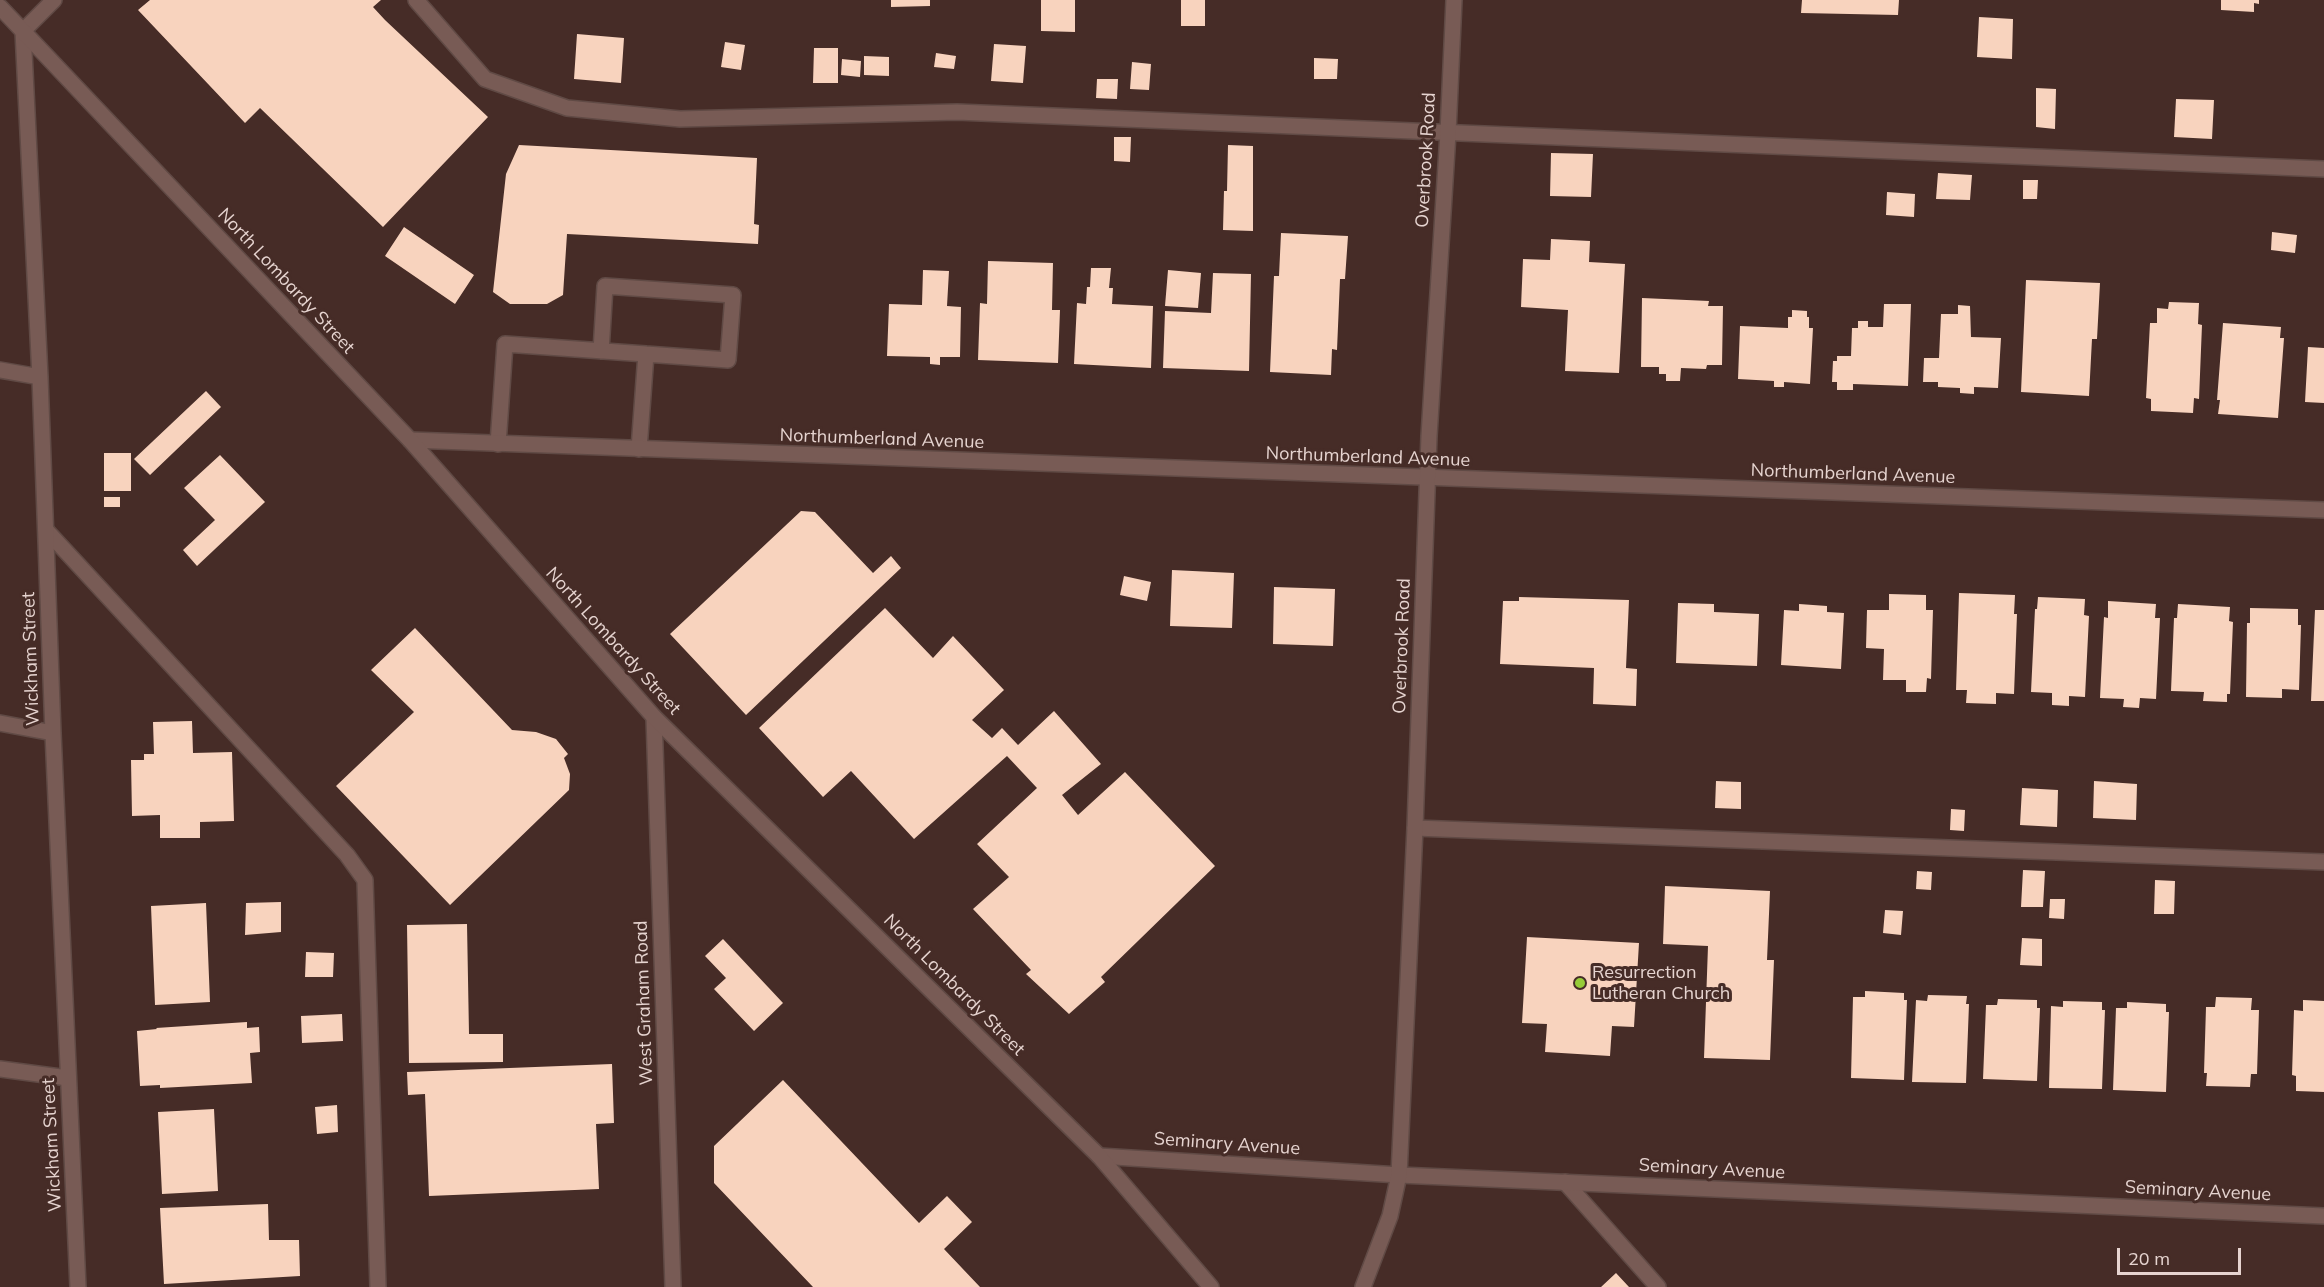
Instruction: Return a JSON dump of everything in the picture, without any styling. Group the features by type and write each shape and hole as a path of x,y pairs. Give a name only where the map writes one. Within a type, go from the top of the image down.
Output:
{"street":[{"path":"23,31 54,0"},
{"path":"416,0 485,79 567,108 680,119 957,112 2324,169"},
{"name":"Overbrook Road","path":"1363,1287 1390,1216 1399,1175 1415,828 1426,479 1454,0"},
{"name":"North Lombardy Street","path":"0,7 410,440 654,717 1099,1155 1211,1287"},
{"name":"Wickham Street","path":"23,31 40,377 53,733 78,1287"},
{"path":"498,444 505,344 601,351 728,360 733,295 605,286 601,351"},
{"path":"639,449 645,354"},
{"path":"0,370 40,377"},
{"name":"Northumberland Avenue","path":"410,440 1426,479 2324,510"},
{"path":"46,530 347,855 365,880 378,1287"},
{"name":"West Graham Road","path":"654,717 673,1287"},
{"path":"0,723 53,733"},
{"path":"1415,828 2324,862"},
{"path":"0,1069 68,1078"},
{"name":"Seminary Avenue","path":"1099,1155 1399,1175 2324,1216"},
{"path":"1565,1182 1658,1287"}],"building":[{"path":"150,0 381,0 373,7 488,117 383,227 260,108 245,123 138,10"},
{"path":"891,0 930,0 930,6 891,7"},
{"path":"1041,0 1075,0 1075,32 1041,31"},
{"path":"1181,0 1205,0 1205,26 1181,26"},
{"path":"1802,0 1899,0 1898,15 1801,13"},
{"path":"2221,0 2259,0 2259,4 2254,3 2254,12 2221,10"},
{"path":"1979,17 2013,19 2012,59 1977,57"},
{"path":"577,34 624,38 621,83 574,79"},
{"path":"725,42 745,45 741,70 721,67"},
{"path":"994,44 1026,46 1023,83 991,81"},
{"path":"814,48 838,48 838,83 813,83"},
{"path":"936,53 956,56 954,69 934,67"},
{"path":"864,56 889,57 889,76 864,75"},
{"path":"1314,58 1338,59 1337,79 1314,79"},
{"path":"842,59 861,61 860,77 841,75"},
{"path":"1132,62 1151,64 1149,90 1130,89"},
{"path":"1097,79 1118,79 1117,99 1096,98"},
{"path":"2036,88 2056,89 2055,129 2036,127"},
{"path":"2176,99 2214,100 2212,139 2174,137"},
{"path":"1114,137 1131,137 1130,162 1114,161"},
{"path":"519,145 757,158 754,224 759,225 758,244 567,234 563,295 547,304 510,304 493,292 506,174"},
{"path":"1228,145 1253,146 1253,231 1223,230"},
{"path":"1551,153 1593,154 1591,197 1550,196"},
{"path":"1938,173 1972,175 1970,200 1936,199"},
{"path":"2023,180 2038,180 2037,199 2023,199"},
{"path":"1887,192 1915,194 1914,217 1886,215"},
{"path":"404,227 474,275 455,304 385,256"},
{"path":"2272,232 2297,235 2295,253 2271,250"},
{"path":"1281,233 1348,236 1345,279 1340,279 1337,350 1332,349 1331,375 1270,372 1274,276 1279,276"},
{"path":"1551,239 1590,241 1589,262 1625,264 1619,373 1565,371 1568,310 1521,307 1523,259 1550,260"},
{"path":"988,261 1053,263 1052,310 1060,310 1058,363 978,360 980,303 987,304"},
{"path":"1091,268 1111,268 1109,288 1113,288 1112,304 1153,306 1151,368 1074,364 1077,303 1086,304"},
{"path":"923,270 949,271 947,306 961,307 960,357 940,357 940,365 930,364 930,357 887,356 889,304 922,305"},
{"path":"1168,270 1201,273 1198,308 1165,306"},
{"path":"1213,273 1251,274 1249,371 1163,368 1165,311 1211,313"},
{"path":"2026,280 2100,283 2097,339 2092,339 2089,396 2021,392"},
{"path":"1642,298 1709,301 1708,306 1723,306 1722,365 1707,365 1706,369 1681,368 1680,381 1666,381 1666,374 1659,374 1659,367 1641,367"},
{"path":"2169,302 2199,303 2198,324 2202,325 2199,399 2194,398 2193,413 2151,411 2151,399 2146,398 2150,323 2157,323 2157,308 2168,309"},
{"path":"1884,304 1911,304 1908,386 1853,384 1853,390 1837,390 1837,382 1832,382 1833,361 1837,361 1837,356 1851,356 1852,328 1858,328 1858,321 1868,321 1868,327 1883,327"},
{"path":"1958,305 1970,306 1971,337 2001,338 1998,388 1974,387 1974,394 1960,393 1960,388 1938,387 1938,382 1923,382 1924,358 1939,358 1941,314 1958,314"},
{"path":"1792,310 1807,311 1809,328 1813,328 1810,384 1784,382 1784,387 1774,387 1774,381 1738,379 1740,326 1788,328 1788,317 1792,317"},
{"path":"2223,323 2281,327 2280,338 2284,338 2278,418 2218,414"},
{"path":"2308,347 2324,348 2324,403 2305,402"},
{"path":"206,391 221,407 150,475 134,459"},
{"path":"104,453 131,453 131,491 104,491"},
{"path":"220,455 265,502 197,566 183,550 215,520 184,488"},
{"path":"104,497 120,497 120,507 104,507"},
{"path":"801,511 815,512 873,573 891,556 901,568 746,715 670,634"},
{"path":"1172,570 1234,573 1232,628 1170,626"},
{"path":"1124,576 1151,582 1147,601 1120,595"},
{"path":"1274,587 1335,589 1333,646 1273,644"},
{"path":"1959,593 2015,595 2014,614 2017,614 2014,694 1996,693 1996,704 1966,703 1967,690 1956,690"},
{"path":"1889,594 1926,595 1926,610 1933,610 1931,679 1927,678 1926,692 1906,692 1906,680 1883,680 1884,649 1866,648 1867,610 1889,610"},
{"path":"1519,597 1629,600 1626,668 1637,669 1636,706 1593,704 1594,668 1500,664 1503,601 1519,601"},
{"path":"2038,597 2085,599 2084,615 2089,616 2085,697 2069,696 2069,706 2052,705 2052,693 2031,692 2035,609 2037,609"},
{"path":"2108,601 2156,604 2155,618 2160,618 2156,699 2140,698 2139,708 2123,707 2124,699 2100,698 2104,617 2108,618"},
{"path":"1678,603 1714,604 1714,612 1759,614 1757,666 1676,663"},
{"path":"1799,604 1827,606 1827,612 1844,613 1841,669 1781,665 1784,610 1799,611"},
{"path":"2178,604 2230,607 2229,621 2233,622 2230,694 2227,694 2227,702 2203,701 2204,692 2171,691 2174,618 2177,618"},
{"path":"885,608 933,658 953,636 1004,690 972,720 992,738 1002,728 1018,745 1054,711 1101,764 1062,795 1078,815 1125,772 1215,866 1101,977 1105,982 1069,1014 1026,974 1031,970 973,909 1009,877 977,844 1037,788 1007,756 914,839 851,771 823,797 759,728"},
{"path":"2250,608 2298,609 2298,625 2301,625 2299,690 2282,689 2282,698 2246,697 2247,623 2250,623"},
{"path":"2315,610 2324,610 2324,701 2311,701"},
{"path":"415,628 512,730 536,732 556,739 568,754 564,758 570,774 569,790 450,905 336,786 414,712 371,670"},
{"path":"192,721 193,753 232,752 234,821 200,822 200,838 160,838 160,815 132,816 131,760 144,760 144,754 154,754 153,722"},
{"path":"1716,781 1741,782 1741,809 1715,808"},
{"path":"2094,781 2137,784 2136,820 2093,818"},
{"path":"2022,788 2058,790 2057,827 2020,825"},
{"path":"1951,809 1965,810 1964,831 1950,830"},
{"path":"2023,870 2045,871 2043,907 2021,907"},
{"path":"1917,871 1932,872 1931,890 1916,889"},
{"path":"2155,880 2175,881 2174,914 2154,914"},
{"path":"1665,886 1770,891 1767,960 1774,960 1770,1060 1704,1058 1708,946 1663,944"},
{"path":"2050,899 2065,899 2064,919 2049,918"},
{"path":"281,902 281,932 245,935 246,903"},
{"path":"206,903 210,1002 155,1005 151,906"},
{"path":"1885,910 1903,911 1901,935 1883,933"},
{"path":"467,924 469,1034 503,1034 503,1062 409,1063 407,925"},
{"name":"Resurrection Lutheran Church","path":"1527,937 1639,943 1634,1027 1612,1026 1610,1056 1545,1052 1547,1024 1522,1023"},
{"path":"2022,938 2042,939 2042,966 2020,965"},
{"path":"723,939 783,1003 754,1031 714,989 726,978 705,956"},
{"path":"306,952 334,953 333,977 305,977"},
{"path":"1865,991 1904,993 1904,1000 1907,1000 1904,1080 1851,1078 1853,997 1865,997"},
{"path":"1928,995 1967,996 1966,1004 1969,1004 1966,1083 1912,1082 1916,1000 1927,1001"},
{"path":"2216,997 2252,998 2251,1010 2259,1010 2257,1074 2251,1074 2250,1087 2206,1086 2207,1073 2204,1073 2206,1007 2215,1007"},
{"path":"1998,999 2037,1000 2037,1008 2040,1008 2037,1081 1983,1079 1986,1005 1997,1005"},
{"path":"2303,1000 2324,1001 2324,1092 2296,1091 2296,1076 2292,1075 2294,1010 2303,1011"},
{"path":"2063,1001 2102,1002 2102,1010 2105,1010 2102,1089 2049,1088 2051,1006 2063,1007"},
{"path":"2127,1002 2166,1004 2166,1012 2169,1012 2166,1092 2113,1090 2116,1008 2127,1008"},
{"path":"342,1014 343,1041 302,1043 301,1016"},
{"path":"247,1022 247,1028 259,1027 260,1052 250,1053 252,1083 160,1088 160,1085 140,1086 137,1031"},
{"path":"612,1064 614,1123 596,1124 599,1189 429,1196 425,1094 408,1095 407,1072"},
{"path":"783,1080 919,1223 947,1196 972,1222 944,1249 980,1287 813,1287 714,1183 714,1146"},
{"path":"337,1105 338,1132 317,1134 315,1107"},
{"path":"214,1109 218,1191 162,1194 158,1112"},
{"path":"268,1204 269,1240 299,1240 300,1276 164,1284 160,1208"},
{"path":"1616,1273 1629,1287 1601,1287"}],"place":[{"name":"Resurrection Lutheran Church","path":"1580,983"}]}
